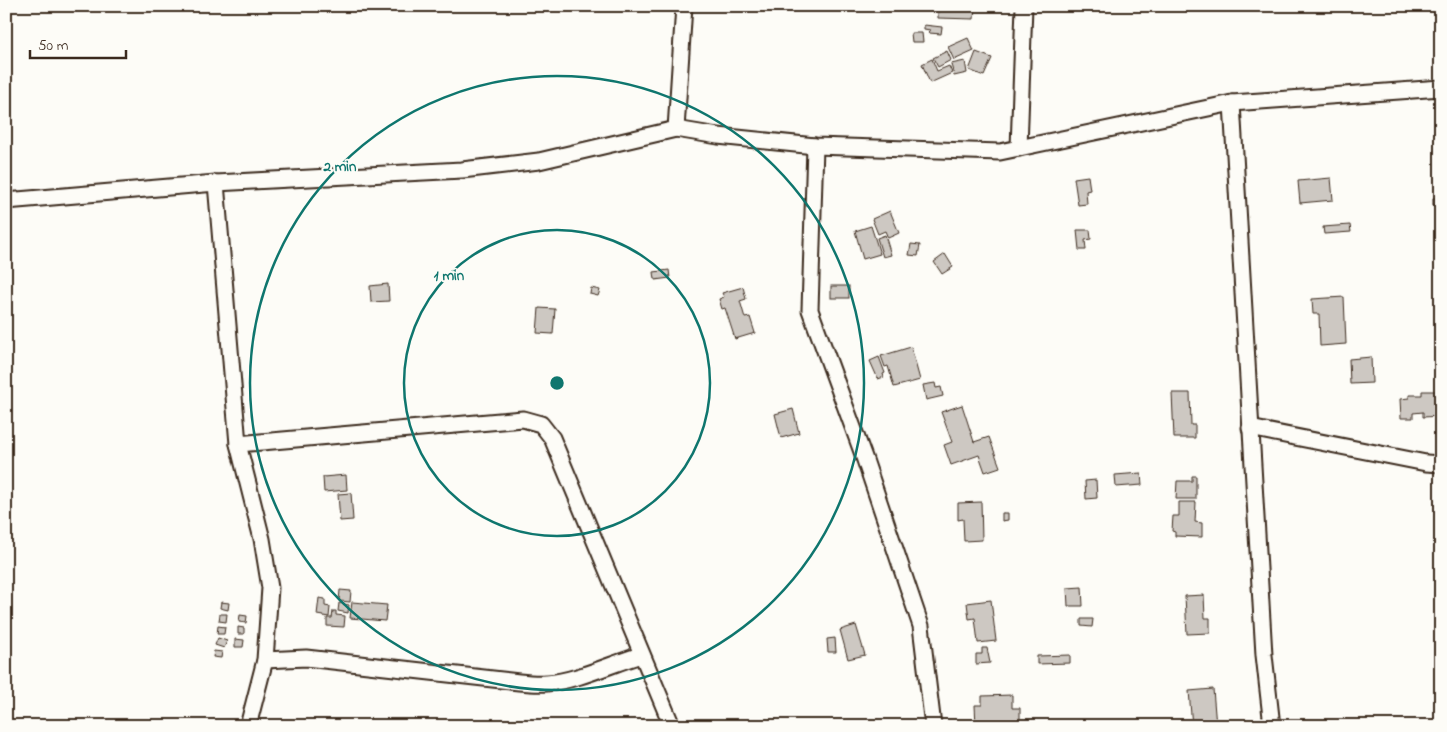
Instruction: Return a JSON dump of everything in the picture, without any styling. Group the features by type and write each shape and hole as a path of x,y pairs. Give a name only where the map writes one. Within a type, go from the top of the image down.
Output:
{"street":[{"path":"676,129 684,6"},
{"path":"1019,148 1024,6"},
{"path":"6,201 216,184 462,170 539,161 676,129 718,136 814,146 1000,152 1232,103 1441,88"},
{"path":"1232,103 1264,655 1272,726"},
{"path":"814,146 810,310 865,460 921,626 933,726"},
{"path":"216,184 238,444 262,539 270,588 265,660 248,726"},
{"path":"238,444 523,419 541,424 552,438 672,726"},
{"path":"1250,428 1426,463 1441,464"},
{"path":"265,660 306,658 519,682 547,683 576,678 605,665 641,655"}],"building":[{"path":"938,6 975,6 974,19 938,18"},
{"path":"924,25 942,27 941,34 929,33 930,30 924,29"},
{"path":"911,33 922,33 923,42 912,42"},
{"path":"968,38 974,51 954,60 948,47"},
{"path":"947,51 951,60 938,67 933,58"},
{"path":"976,52 992,58 984,76 969,70"},
{"path":"932,59 937,71 949,66 952,73 930,83 922,64"},
{"path":"965,61 967,73 954,76 951,64"},
{"path":"1088,176 1090,190 1086,191 1087,204 1078,205 1074,178"},
{"path":"1331,178 1333,200 1300,203 1298,181"},
{"path":"1433,198 1438,198 1439,204 1433,205"},
{"path":"890,211 899,233 888,238 885,231 878,234 872,219"},
{"path":"1350,225 1351,232 1324,234 1323,227"},
{"path":"871,226 880,254 863,259 855,231"},
{"path":"1077,230 1090,230 1091,239 1085,240 1086,250 1079,250"},
{"path":"885,235 891,255 883,257 877,238"},
{"path":"911,244 920,245 918,256 909,255"},
{"path":"945,254 953,267 942,274 934,262"},
{"path":"669,270 670,278 655,280 654,272"},
{"path":"388,284 389,301 371,302 370,286"},
{"path":"831,286 849,286 849,298 831,298"},
{"path":"743,287 746,299 740,301 745,318 750,317 755,333 735,339 725,308 722,309 719,299 724,297 722,293"},
{"path":"591,288 600,290 598,296 590,294"},
{"path":"1344,297 1346,344 1320,346 1319,314 1313,314 1312,299"},
{"path":"539,308 555,309 553,334 537,333"},
{"path":"911,347 920,380 894,387 888,366 885,367 881,356"},
{"path":"879,357 885,373 883,374 884,377 878,379 870,361"},
{"path":"1371,357 1372,383 1350,384 1349,359"},
{"path":"935,383 936,388 941,387 943,396 926,400 923,385"},
{"path":"1422,391 1437,391 1438,394 1441,394 1441,416 1423,417 1423,412 1413,413 1413,418 1401,418 1400,399 1409,398 1409,395 1422,395"},
{"path":"1172,393 1190,393 1191,425 1195,425 1195,438 1174,438"},
{"path":"962,405 974,442 989,437 1000,467 985,472 979,455 951,465 944,445 952,442 941,412"},
{"path":"793,409 799,433 781,438 775,414"},
{"path":"1141,473 1142,485 1116,487 1115,475"},
{"path":"346,475 347,490 324,492 323,477"},
{"path":"1192,476 1196,476 1196,499 1176,499 1177,481 1192,481"},
{"path":"1096,480 1097,498 1086,499 1085,481"},
{"path":"351,493 353,520 340,521 338,494"},
{"path":"981,502 982,540 964,541 963,519 958,520 958,503"},
{"path":"1179,502 1196,502 1195,522 1202,523 1202,537 1175,536 1175,532 1172,531 1173,516 1179,516"},
{"path":"1002,513 1008,513 1008,520 1002,521"},
{"path":"1082,587 1083,606 1068,606 1067,588"},
{"path":"340,590 351,591 350,602 339,601"},
{"path":"1204,595 1205,618 1210,618 1210,633 1187,634 1185,596"},
{"path":"319,598 325,599 325,606 330,607 329,617 317,615"},
{"path":"991,600 996,641 978,643 975,618 969,619 967,603"},
{"path":"221,602 229,603 228,610 220,608"},
{"path":"352,602 387,605 385,621 350,618"},
{"path":"339,603 349,605 348,613 338,611"},
{"path":"333,611 336,611 336,615 345,616 344,627 327,626 327,618 332,618"},
{"path":"220,614 227,614 226,622 219,621"},
{"path":"240,615 247,616 246,623 239,622"},
{"path":"1081,619 1093,619 1092,627 1081,626"},
{"path":"856,625 865,655 848,659 840,630"},
{"path":"218,626 225,627 224,634 217,634"},
{"path":"238,627 244,628 244,634 238,634"},
{"path":"218,638 227,641 224,648 215,645"},
{"path":"835,638 836,652 828,652 827,639"},
{"path":"235,639 244,640 243,647 235,647"},
{"path":"982,648 987,648 990,663 976,664 976,654 982,654"},
{"path":"214,651 222,652 221,658 213,657"},
{"path":"1070,655 1070,663 1037,664 1037,656"},
{"path":"1213,689 1216,726 1192,726 1189,691"},
{"path":"1012,695 1012,708 1020,708 1020,725 976,726 975,705 982,705 982,696"}]}
